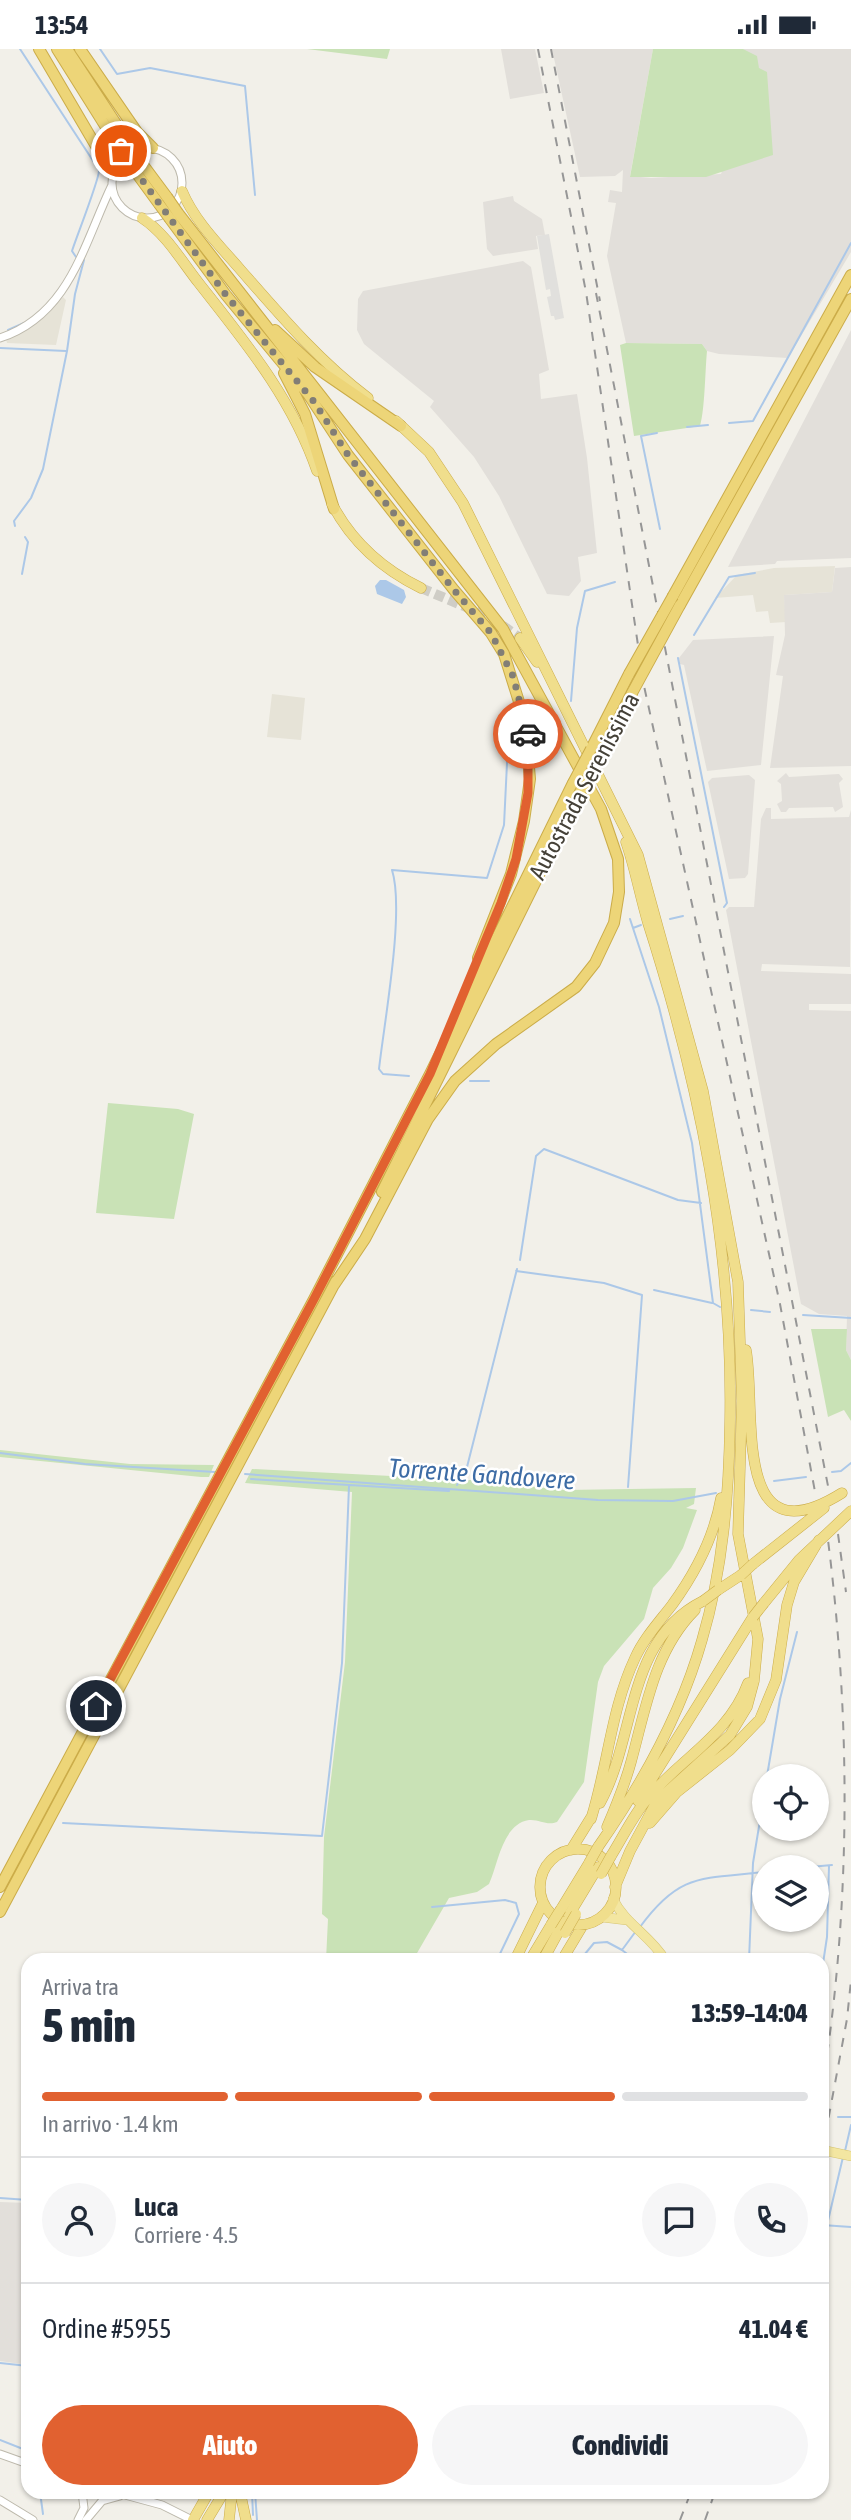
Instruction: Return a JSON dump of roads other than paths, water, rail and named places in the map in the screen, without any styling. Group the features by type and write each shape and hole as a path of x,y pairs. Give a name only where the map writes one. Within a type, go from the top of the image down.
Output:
{"highway":[{"path":"39,49 112,180"},
{"path":"57,49 296,393 334,509"},
{"path":"67,49 125,148"},
{"path":"80,49 137,132 153,148"},
{"path":"182,191 189,207 218,243 304,342 429,452 463,503 638,855 704,1091 740,1299 738,1534 757,1628 756,1671 742,1716 724,1742 663,1794 636,1839 613,1899 601,1917 583,1925 556,1919 543,1903 540,1893 542,1874 553,1858 571,1850 614,1778 638,1681 652,1650 681,1614 740,1575 753,1565 842,1493 851,1485"},
{"path":"174,216 223,274 301,356 401,426"},
{"path":"142,218 167,243 286,399 301,426 334,509 368,553 421,588"},
{"path":"223,274 348,455 491,633 513,676 528,733 528,793 516,859 501,903 430,1074"},
{"name":"Autostrada Serenissima","path":"0,1912 334,1285 440,1078 676,601 851,275"},
{"path":"226,295 267,337 503,629 601,809 611,834 619,868 614,923 595,963 567,995 496,1044 455,1081 428,1119 365,1239 334,1285"},
{"name":"Autostrada Serenissima","path":"0,1887 314,1299 430,1074 629,674 676,601 851,299"},
{"path":"520,638 541,668 629,850 694,1082 715,1194 729,1326 730,1442 724,1525 716,1585 694,1666 606,1852"},
{"path":"741,1324 750,1370 753,1460 759,1486 779,1506 796,1511 814,1509 842,1493"},
{"path":"591,1819 620,1695 636,1655 688,1582 706,1549 718,1512 730,1442"},
{"path":"548,1953 569,1912 753,1617 819,1540 851,1511"},
{"path":"636,1839 677,1792 730,1750 760,1719 776,1680 787,1605 794,1582 819,1540"},
{"path":"606,1852 656,1670 676,1632 703,1601"},
{"path":"606,1852 652,1792 709,1742 740,1703 752,1671 757,1628"},
{"path":"571,1850 598,1856 611,1869 615,1888"},
{"path":"518,1953 543,1903"},
{"path":"566,1953 583,1925"},
{"path":"537,1953 559,1929"},
{"path":"192,2520 205,2499"},
{"path":"241,2499 245,2517"},
{"path":"207,2520 224,2506"}],"main road":[{"path":"613,1899 627,1920 646,1936 659,1953"},
{"path":"601,1917 627,1920"},
{"path":"829,2151 851,2156"}],"street":[{"path":"0,338 38,317 65,289 112,180 127,154 153,148 175,161 182,176 182,191 167,212 142,218 127,212 115,197 112,180"},
{"path":"105,197 115,197"},
{"path":"0,2455 21,2462"},
{"path":"78,2520 84,2508 83,2499"},
{"path":"88,2520 98,2503 108,2499"},
{"path":"140,2499 192,2520"},
{"path":"0,2500 33,2520"}],"water":[{"path":"380,580 386,580 404,590 406,597 402,604 377,594 375,586"}],"waterway":[{"path":"20,49 99,170 72,251 76,257"},
{"path":"100,49 117,74 150,68 245,86 255,195"},
{"path":"729,423 753,421 851,243"},
{"path":"15,526 14,521 31,498 43,469 67,351 75,294 84,260"},
{"path":"8,330 24,323"},
{"path":"0,348 66,351"},
{"path":"687,427 708,425"},
{"path":"657,433 641,436 660,529"},
{"path":"22,574 28,542 25,537"},
{"path":"694,635 729,577 755,573"},
{"path":"571,701 577,628 585,591 615,582"},
{"path":"678,658 727,903 724,907"},
{"path":"527,713 537,711 551,737 554,736"},
{"path":"409,1076 383,1074 379,1069 395,939 395,888 392,870 487,878 504,825 507,763 503,719 513,715"},
{"path":"670,919 683,916"},
{"path":"630,919 659,1007 692,1143 713,1303 720,1307"},
{"path":"633,928 641,925"},
{"path":"470,1081 489,1081"},
{"path":"520,1260 536,1156 544,1149 678,1200 701,1203"},
{"path":"457,1485 466,1471 517,1269"},
{"path":"516,1271 604,1283 642,1295 628,1487"},
{"path":"654,1290 712,1303"},
{"path":"751,1310 770,1312"},
{"path":"803,1315 851,1318"},
{"name":"Torrente Gandovere","path":"0,1453 85,1464 215,1472"},
{"name":"Torrente Gandovere","path":"832,1472 841,1471 851,1463"},
{"name":"Torrente Gandovere","path":"245,1474 598,1500 673,1501 716,1493"},
{"name":"Torrente Gandovere","path":"774,1481 806,1477"},
{"name":"Torrente Gandovere","path":"251,1479 449,1491"},
{"path":"63,1823 322,1836 342,1663 349,1486"},
{"path":"769,1764 780,1699 797,1632"},
{"path":"749,1953 753,1863 757,1841"},
{"path":"640,1927 654,1909 681,1887 708,1878 752,1873"},
{"path":"432,1907 505,1900 516,1903 519,1914 500,1953"},
{"path":"586,1953 594,1943 607,1942 622,1950 636,1931"},
{"path":"825,1953 827,1932"},
{"path":"622,1950 626,1953"},
{"path":"838,2117 851,2117"},
{"path":"845,2151 851,2125"},
{"path":"829,2216 843,2157"},
{"path":"0,2198 21,2200"},
{"path":"829,2225 851,2227"},
{"path":"0,2363 21,2365"},
{"path":"0,2440 21,2448"},
{"path":"41,2499 43,2514"},
{"path":"252,2499 253,2515"},
{"path":"256,2499 257,2520"}],"tunnel":[{"path":"421,588 492,618 520,638"}],"railway":[{"path":"538,49 586,292 644,686 780,1304 816,1497"},
{"path":"551,49 600,301"},
{"path":"596,293 828,1486"},
{"path":"838,1534 846,1592"},
{"path":"828,1540 841,1677 845,1815 843,1884 829,2041"},
{"path":"829,2115 847,2019 851,1980"},
{"path":"680,2520 688,2499"},
{"path":"705,2520 712,2499"}]}
